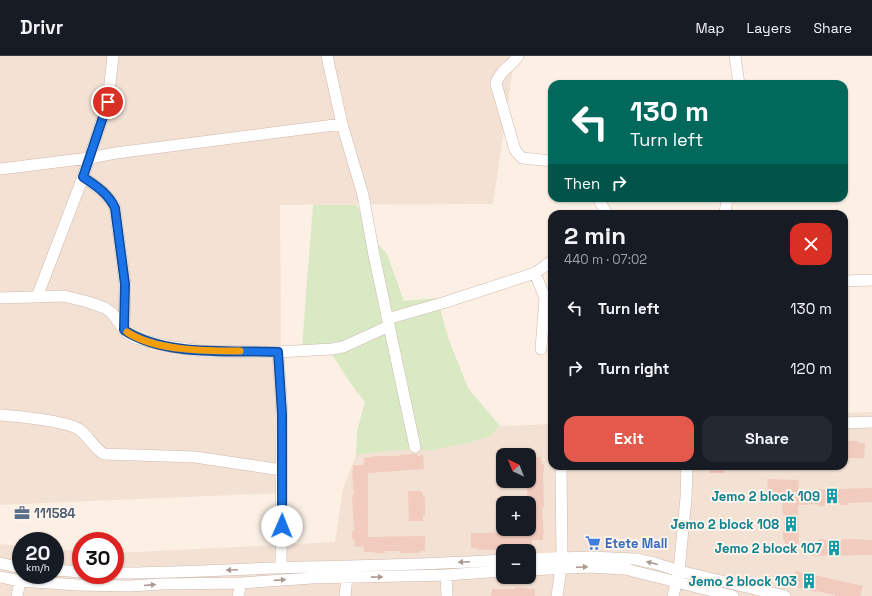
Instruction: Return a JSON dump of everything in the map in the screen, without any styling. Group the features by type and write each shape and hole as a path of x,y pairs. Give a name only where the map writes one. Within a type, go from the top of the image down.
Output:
{"street":[{"path":"37,297 83,177 108,102 113,56"},
{"path":"326,56 342,124 363,195 388,323 415,447"},
{"path":"518,56 514,62 498,77 496,84 515,150 522,158 548,161"},
{"path":"735,56 738,80"},
{"path":"0,170 116,153 342,124"},
{"path":"83,177 104,191 115,208 125,284 124,330"},
{"path":"0,298 64,296 88,302 105,308 112,314 124,330 135,338 167,346 201,351 278,352 332,349 342,347 388,323 446,302 535,273 548,265"},
{"path":"535,273 546,298 541,349"},
{"path":"848,281 872,280"},
{"path":"278,352 282,414 281,568"},
{"path":"0,415 66,424 79,430 104,454 195,458 282,470"},
{"path":"848,423 872,422"},
{"path":"557,596 562,562 561,470"},
{"path":"673,596 678,576 686,498 687,470"},
{"path":"536,568 562,562 614,557 654,563 678,576 733,596"},
{"path":"64,584 129,591 162,584 241,582 312,572 496,560"},
{"path":"536,560 562,562"},
{"path":"0,563 12,566"},
{"path":"124,573 281,568 346,577 446,575 496,571"},
{"path":"446,575 447,596"},
{"path":"678,576 785,596"},
{"path":"0,577 12,579"},
{"path":"345,596 346,577"},
{"path":"238,596 241,582"},
{"path":"17,596 19,584"}],"shaded area":[{"path":"0,56 515,56 493,204 280,205 282,493 0,505"},
{"path":"872,412 872,596 0,596 0,544 12,545 12,584 64,584 64,550 72,550 72,584 124,584 124,553 335,542 343,488 356,455 396,450 432,450 490,436 500,426 548,424 548,470 848,470 848,413"}],"green space":[{"path":"313,205 357,205 368,233 387,254 404,301 437,298 449,340 468,388 500,426 490,436 468,443 432,450 396,450 356,455 357,431 365,402 351,384 333,356 302,347"}],"building":[{"path":"848,441 865,443 864,458 848,458"},
{"path":"417,454 417,456 423,455 424,469 368,473 368,537 425,536 425,551 419,551 419,553 385,551 385,553 375,553 364,552 364,546 355,547 354,539 352,539 352,531 354,531 352,495 354,495 353,465 364,465 364,458 374,457 373,456"},
{"path":"536,457 541,457 542,465 544,464 544,507 542,508 543,540 532,540 532,544 496,544 496,550 478,550 477,548 471,548 471,533 496,533 496,536 536,536 536,496 528,496 527,488 536,488"},
{"path":"710,470 724,470 724,473 710,473"},
{"path":"768,479 799,480 798,490 872,488 872,502 848,503 848,505 840,505 840,503 825,504 825,506 817,506 817,504 798,505 799,546 785,546 783,539 784,516 782,496 767,494"},
{"path":"408,491 422,491 423,497 425,497 425,515 423,515 423,521 409,521"},
{"name":"Jemo 2 block 107","path":"818,539 826,541 841,541 842,539 872,540 872,555 812,556 811,541 818,541"},
{"path":"796,571 863,586 860,596 835,596 798,588 798,586 792,585"},
{"path":"515,587 535,589 535,596 491,596 492,589 515,589"}],"slow traffic":[{"path":"127,332 135,338 167,346 201,351 240,351"}],"place":[{"name":"Jemo 2 block 109","path":"832,496"},
{"name":"111584","path":"22,513"},
{"name":"Jemo 2 block 108","path":"791,524"},
{"name":"Etete Mall","path":"593,543"},
{"name":"Jemo 2 block 107","path":"834,548"},
{"name":"Jemo 2 block 103","path":"809,581"}],"route":[{"path":"108,102 83,177 104,191 115,208 125,284 124,330 135,338 167,346 201,351 278,352 282,414 282,526"}]}
